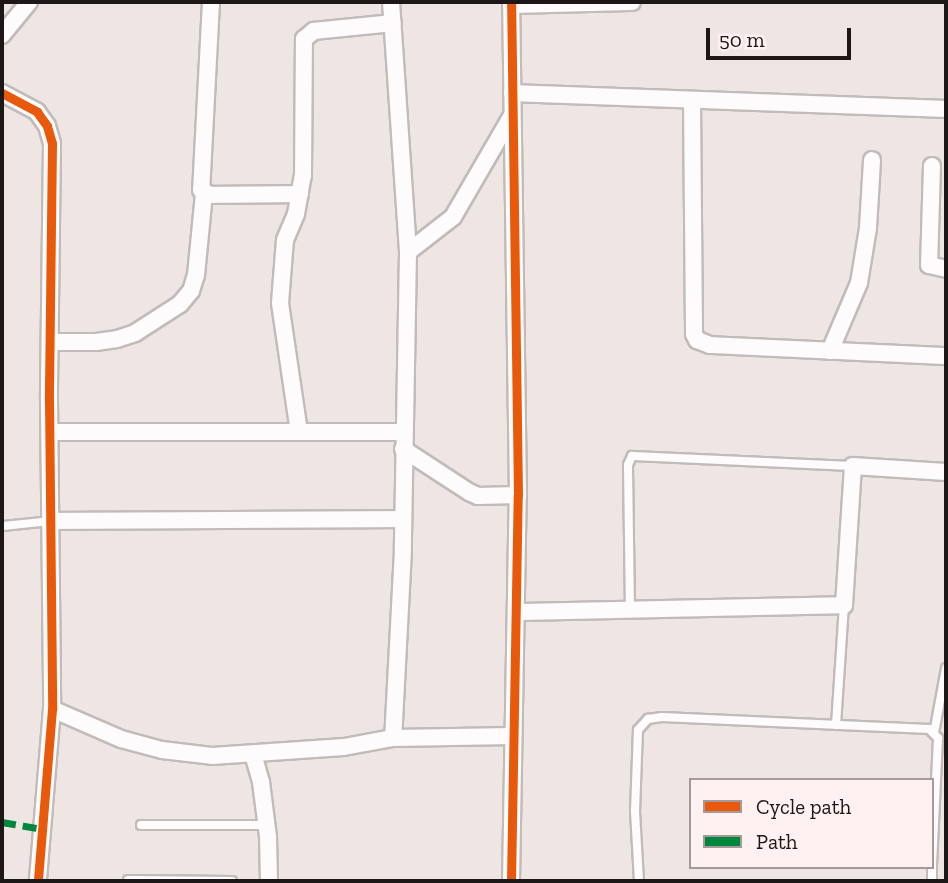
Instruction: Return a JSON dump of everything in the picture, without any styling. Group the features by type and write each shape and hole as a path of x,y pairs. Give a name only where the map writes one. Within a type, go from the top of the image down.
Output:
{"street":[{"path":"2,35 29,2"},
{"path":"50,342 117,339 135,332 180,304 191,291 196,275 204,194 200,185 209,81 211,2"},
{"path":"391,2 408,252 399,672 393,738"},
{"path":"511,881 518,495 511,3 632,2"},
{"path":"299,432 279,303 285,240 303,176 304,38 314,31 393,23"},
{"path":"2,93 37,113 47,126 52,143 52,709 38,881"},
{"path":"512,93 692,102 946,109"},
{"path":"692,102 694,334 697,340 710,345 946,356"},
{"path":"408,252 453,217 513,115"},
{"path":"830,351 859,283 868,228 872,160"},
{"path":"932,166 929,265 946,269"},
{"path":"204,194 300,194"},
{"path":"50,432 299,432 403,441 469,492 478,496 518,495"},
{"path":"517,612 844,605 853,466 946,472"},
{"path":"51,521 403,519"},
{"path":"52,709 121,739 162,750 212,756 344,747 393,738 513,736"},
{"path":"253,754 261,782 267,825 269,881"}],"lane":[{"path":"630,610 628,465 632,456 853,466"},
{"path":"2,526 51,521"},
{"path":"836,725 844,605"},
{"path":"934,733 946,668"},
{"path":"639,881 635,811 640,724 648,719 662,717 929,729 938,738 934,824"},
{"path":"141,825 267,825"},
{"path":"128,880 232,881"}],"marked path":[{"path":"2,822 43,829"}],"cycle path":[{"path":"511,2 518,495 511,881"},
{"path":"2,93 37,112 47,126 52,143 49,400 52,709 38,881"}]}
